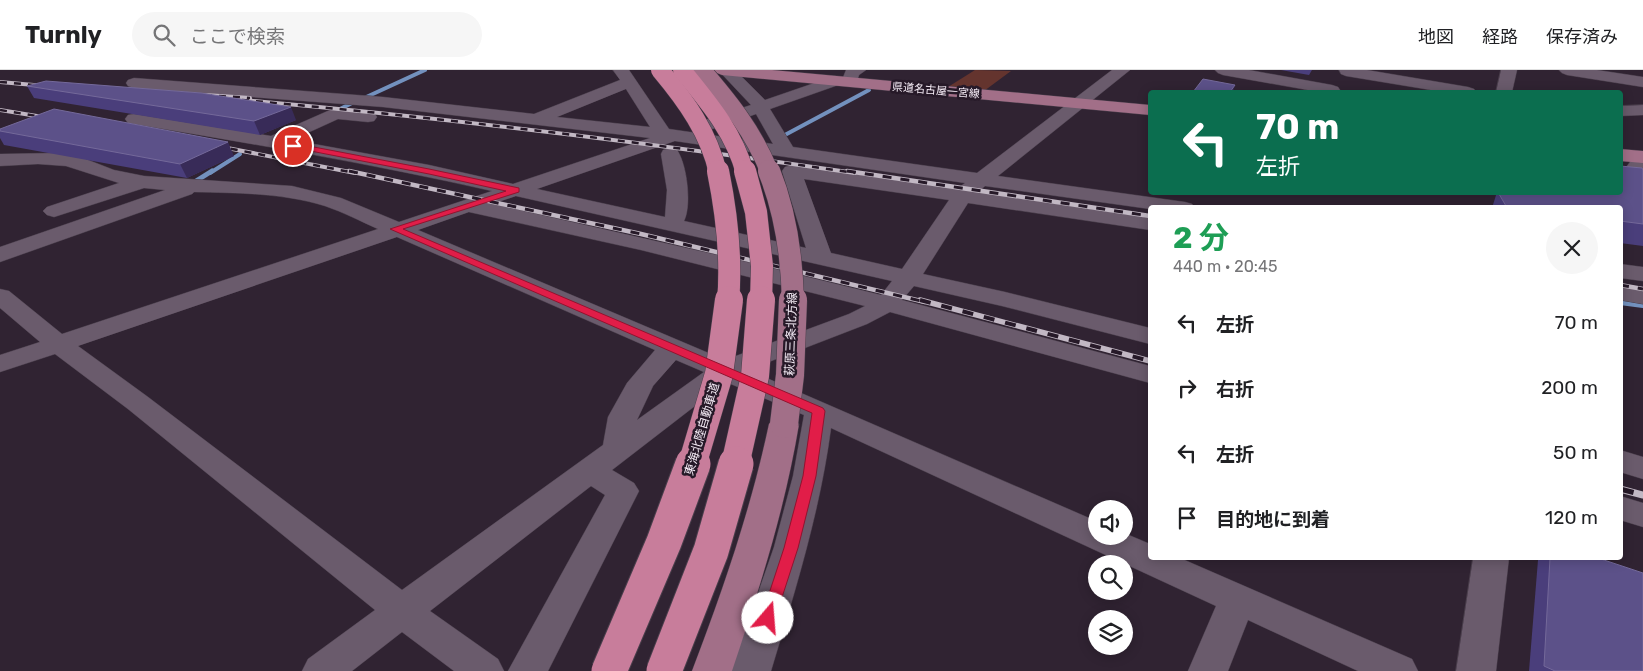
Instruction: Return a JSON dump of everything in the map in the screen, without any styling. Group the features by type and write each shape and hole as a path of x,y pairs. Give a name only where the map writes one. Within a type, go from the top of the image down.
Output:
{"highway":[{"name":"東海北陸自動車道","path":"609,671 665,543 701,441 721,362 729,300 731,247 726,206 718,169 706,136 695,116 660,70"},
{"path":"664,671 712,550 741,445 757,363 763,302 761,252 755,208 746,169 730,135 716,112 682,70"}],"main road":[{"name":"萩原三条北方線","path":"702,70 730,101 754,138 778,192 787,227 793,298 792,340 779,455 760,526 730,622 712,671"},
{"name":"県道名古屋一宮線","path":"724,70 849,75 1078,104 1148,110"},
{"path":"1623,157 1641,166"}],"street":[{"path":"179,70 134,83 373,101 535,119 679,148 789,162 962,196 1148,224"},
{"path":"724,70 748,90 760,108 789,162 821,258"},
{"path":"322,671 724,370 858,320 885,304 908,278 962,196 1122,70"},
{"path":"1222,70 1332,90"},
{"path":"1504,90 1508,70"},
{"path":"1567,70 1643,82"},
{"path":"1346,71 1456,90"},
{"path":"679,148 760,108 849,75"},
{"path":"535,119 625,76 679,148 677,218 672,225"},
{"path":"1623,111 1643,110"},
{"path":"273,142 336,114 466,127 638,148 679,148 789,162 836,156 902,165 980,180 1163,205"},
{"path":"134,119 429,171 1005,299 1148,335"},
{"path":"0,364 57,343 394,229 470,206 638,148"},
{"path":"0,160 51,158 77,163 112,175 143,181 277,190 312,195 334,202 819,411 1148,560"},
{"path":"54,211 143,181"},
{"path":"0,255 198,185"},
{"path":"470,206 692,256 967,324 1148,373"},
{"path":"106,218 127,229"},
{"path":"1623,271 1643,274"},
{"path":"1623,294 1643,297"},
{"path":"0,296 57,343 138,403 402,611 484,671"},
{"path":"618,450 624,417 641,383 672,348"},
{"path":"751,671 791,548 810,476 819,411"},
{"path":"1623,462 1643,468"},
{"path":"528,671 623,491 589,471"},
{"path":"1623,509 1643,515"},
{"path":"1149,560 1398,671"},
{"path":"1476,671 1491,560"},
{"path":"1208,671 1237,600"}],"shaded area":[{"path":"975,70 1011,71 984,91 948,87"}],"building":[{"path":"1203,79 1235,85 1231,90 1195,90"},
{"path":"46,81 201,93 291,107 254,121 27,86"},
{"path":"54,109 228,142 180,164 0,131 0,129"},
{"path":"1623,166 1642,168 1643,170 1643,224 1623,221 1623,205 1505,205 1500,195 1623,195"},
{"path":"1550,560 1604,560 1643,573 1643,671 1555,671 1544,666"}],"waterway":[{"path":"362,99 425,70"},
{"path":"786,140 783,136 869,90"},
{"path":"334,112 352,103"},
{"path":"210,173 240,154"},
{"path":"196,181 212,171"},
{"path":"1623,302 1643,305"}],"railway":[{"path":"0,82 45,86"},
{"path":"205,95 250,98"},
{"path":"242,100 549,132 855,173"},
{"path":"0,110 49,118"},
{"path":"217,146 355,173"},
{"path":"349,171 641,234 925,302"},
{"path":"847,171 1148,216"},
{"path":"1623,286 1643,289"},
{"path":"920,300 1148,360"},
{"path":"1623,490 1643,495"}],"route":[{"path":"293,146 429,171 516,190 394,229 819,411 810,476 791,548 768,618"}]}
